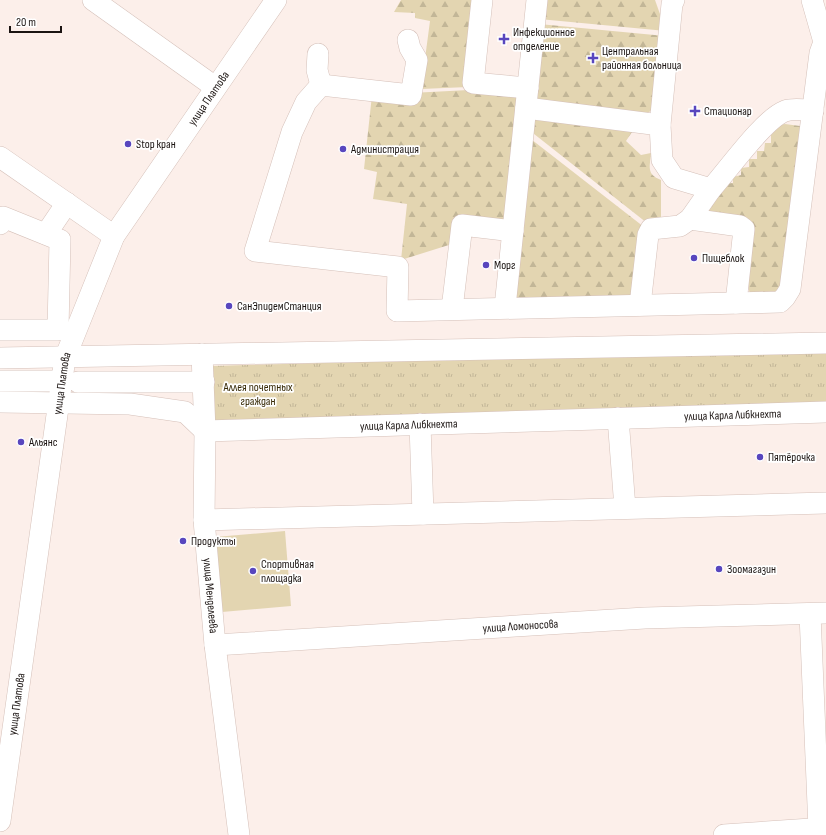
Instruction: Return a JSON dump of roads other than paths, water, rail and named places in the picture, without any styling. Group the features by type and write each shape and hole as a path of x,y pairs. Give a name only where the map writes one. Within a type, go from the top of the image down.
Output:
{"street":[{"path":"93,0 215,87"},
{"name":"улица Платова","path":"0,821 70,382 76,357 114,236 276,0"},
{"path":"482,0 473,83 527,98 660,125"},
{"path":"505,308 537,0"},
{"path":"674,0 672,4 668,34 660,125 662,160 674,178 711,189"},
{"path":"321,85 306,102 292,132 255,251 398,267 397,311 780,302 785,298 790,289 813,111 823,53 824,42 812,0"},
{"path":"321,85 411,95 417,60 410,48 408,40"},
{"path":"318,54 317,70 321,85"},
{"path":"640,305 648,235 651,229 680,226 690,219 711,189 770,121 786,111 813,111"},
{"path":"0,157 114,236"},
{"path":"46,234 67,203"},
{"path":"0,224 3,217 60,240 58,330 0,330"},
{"path":"690,219 740,226 744,229 736,303"},
{"path":"452,309 462,225 513,231"},
{"path":"0,358 826,343"},
{"name":"улица Менделеева","path":"202,354 205,431 204,520 215,645 239,835"},
{"path":"0,381 204,382"},
{"path":"0,402 130,404 185,412 205,431"},
{"name":"улица Карла Либкнехта","path":"205,431 826,412"},
{"path":"618,418 625,508"},
{"path":"420,424 423,514"},
{"path":"204,520 826,503"},
{"path":"724,835 822,828 818,613"},
{"name":"улица Ломоносова","path":"215,645 646,618 818,613"}],"place":[{"name":"Инфекционное отделение","path":"504,39"},
{"name":"Центральная районная больница","path":"593,58"},
{"name":"Стационар","path":"695,111"},
{"name":"Stop кран","path":"128,144"},
{"name":"Администрация","path":"343,149"},
{"name":"Пищеблок","path":"694,258"},
{"name":"Морг","path":"486,265"},
{"name":"СанЭпидемСтанция","path":"229,306"},
{"name":"Альянс","path":"21,442"},
{"name":"Пятёрочка","path":"760,457"},
{"name":"Продукты","path":"183,541"},
{"name":"Зоомагазин","path":"719,569"},
{"name":"Спортивная площадка","path":"253,571"}],"park label":[{"name":"Аллея почетных граждан","path":"258,394"}]}
